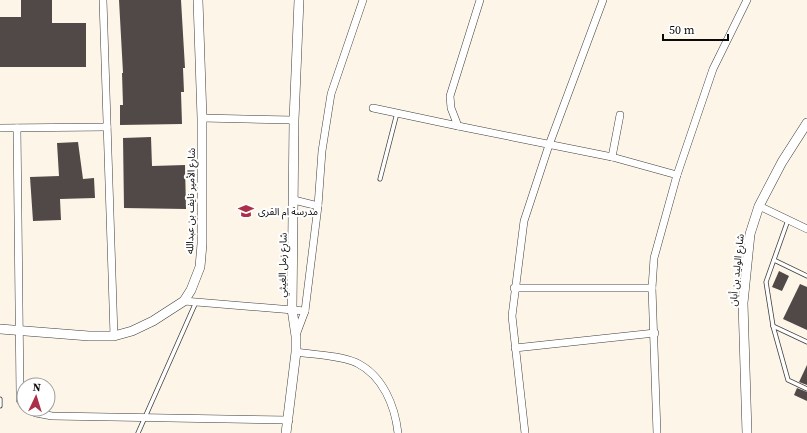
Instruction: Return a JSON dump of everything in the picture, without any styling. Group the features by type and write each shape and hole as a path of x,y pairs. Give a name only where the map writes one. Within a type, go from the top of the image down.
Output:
{"street":[{"path":"103,0 114,336"},
{"name":"شارع الأمير نايف بن عبدالله","path":"0,329 114,336 132,331 153,321 184,301 191,290 200,267 202,237 202,118 198,0"},
{"name":"شارع زمل الغيثي","path":"286,433 289,420 296,352 296,336 292,309 294,120 299,0"},
{"path":"296,336 305,311 318,206 322,151 331,94 363,0"},
{"path":"458,126 451,108 450,96 480,0"},
{"path":"525,433 512,316 514,288 524,221 549,145 603,0"},
{"path":"657,433 655,333 652,288 654,258 677,175 713,70 747,0"},
{"path":"373,108 612,157 677,175"},
{"path":"612,157 620,116"},
{"path":"202,118 294,120"},
{"name":"شارع الوليد بن أبان","path":"747,433 744,381 744,296 750,234 759,206 782,162 807,123"},
{"path":"0,128 107,127"},
{"path":"17,128 20,377"},
{"path":"294,200 318,206"},
{"path":"759,206 807,229"},
{"path":"514,288 652,288"},
{"path":"184,301 305,311"},
{"path":"515,348 655,333"},
{"path":"296,352 347,360 364,368 378,380 387,393 397,422 398,433"},
{"path":"56,416 144,416 289,420"}],"lane":[{"path":"380,179 397,114"},
{"path":"788,220 766,282 773,326 788,380 807,389"},
{"path":"774,260 807,276"},
{"path":"138,433 144,416 196,302"},
{"path":"773,326 807,342"},
{"path":"0,399 0,406"}],"building":[{"path":"21,0 52,0 52,23 86,23 86,67 0,67 0,17 21,17"},
{"path":"119,0 181,0 185,68 183,68 184,92 181,92 182,124 120,125 120,105 123,105 123,73"},
{"path":"151,137 152,166 185,165 186,209 124,208 123,138"},
{"path":"78,142 83,179 94,178 95,198 60,199 61,220 33,221 30,177 59,176 57,143"},
{"path":"779,271 789,276 782,291 772,287"},
{"path":"800,284 807,287 807,330 783,319"},
{"path":"807,365 807,385 799,382"},
{"path":"797,388 807,392 807,401 794,395"}],"place":[{"name":"مدرسة ام القرى","path":"246,211"}]}
